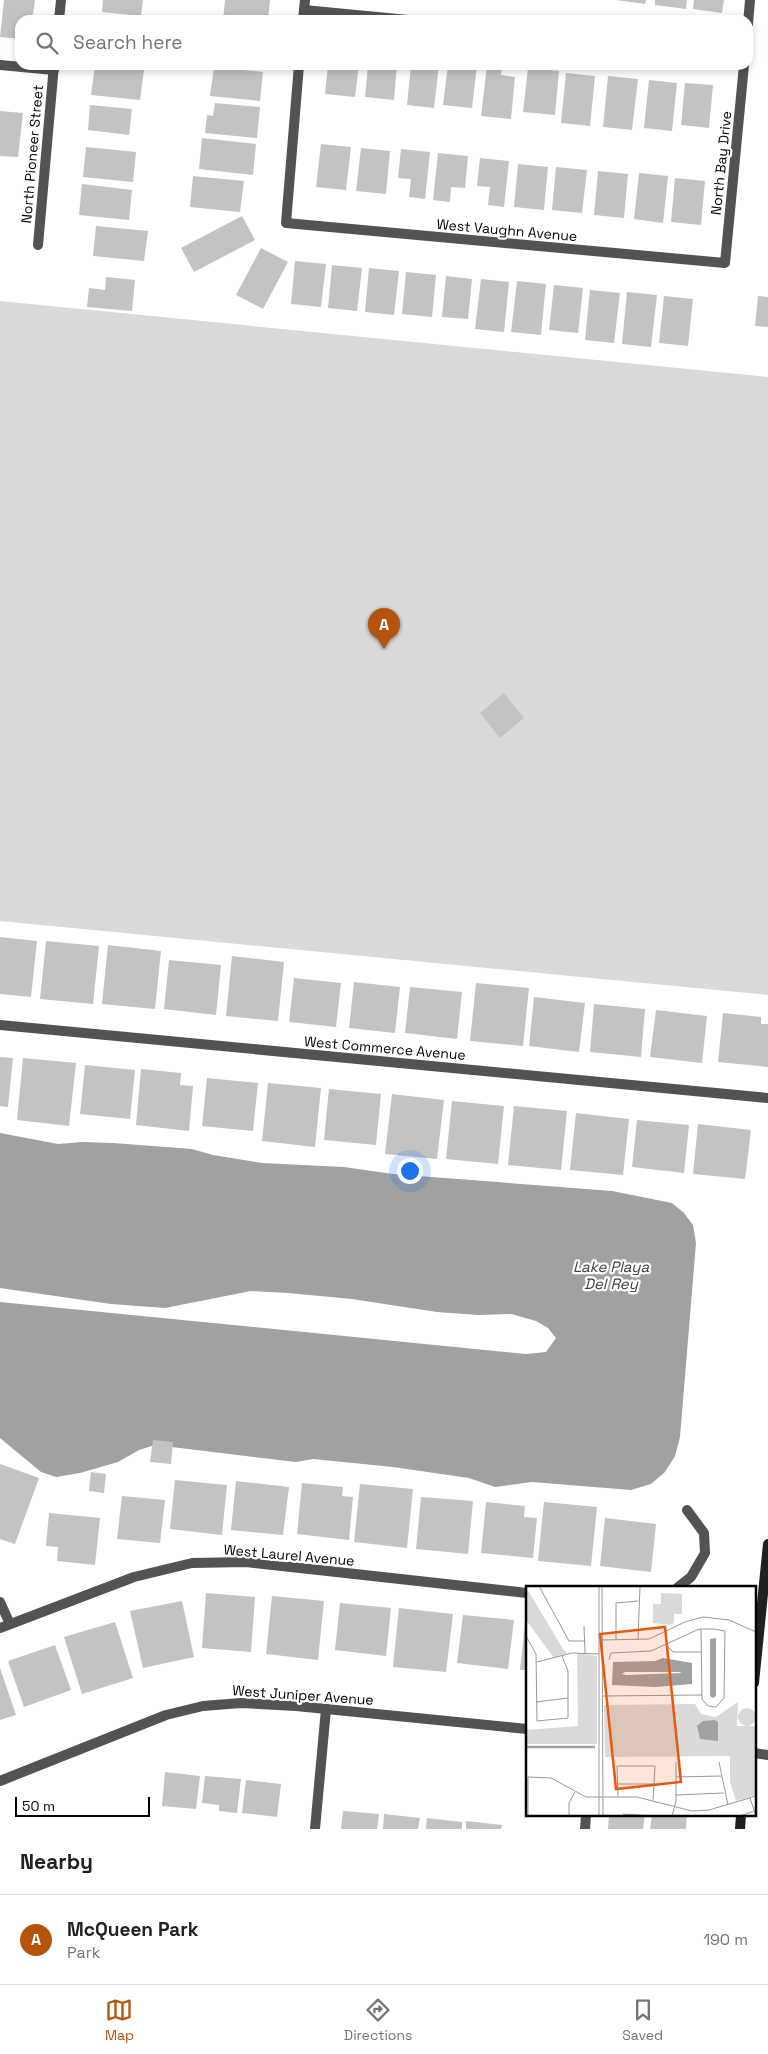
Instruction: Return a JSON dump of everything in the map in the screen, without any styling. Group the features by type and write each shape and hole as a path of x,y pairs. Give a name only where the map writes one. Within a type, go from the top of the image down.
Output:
{"main road":[{"path":"756,1668 766,1591 768,1544"},
{"path":"740,1829 741,1816"}],"street":[{"path":"60,15 62,0"},
{"path":"749,15 750,0"},
{"path":"304,10 356,15"},
{"path":"0,65 15,66"},
{"name":"North Pioneer Street","path":"38,245 54,70"},
{"name":"West Vaughn Avenue","path":"299,70 286,223 725,263"},
{"name":"North Bay Drive","path":"725,263 744,70"},
{"name":"West Commerce Avenue","path":"0,1025 768,1098"},
{"path":"680,1586 691,1577 705,1553 704,1533 687,1510"},
{"name":"West Laurel Avenue","path":"0,1628 134,1577 192,1563 246,1562 526,1593"},
{"path":"0,1602 10,1624"},
{"name":"West Juniper Avenue","path":"0,1781 166,1715 203,1706 241,1703 326,1709 526,1729"},
{"path":"315,1829 326,1709"},
{"path":"585,1829 586,1816"}],"shaded area":[{"path":"0,301 768,377 768,995 0,921"}],"water":[{"name":"Lake Playa Del Rey","path":"0,1133 58,1144 82,1142 113,1143 192,1149 213,1155 262,1163 344,1167 393,1174 612,1191 672,1203 684,1213 693,1225 696,1243 680,1437 675,1456 665,1472 651,1484 631,1490 532,1482 495,1487 469,1478 393,1467 313,1459 296,1462 155,1445 139,1450 118,1462 80,1473 56,1477 41,1472 0,1438 0,1302 526,1354 546,1352 556,1338 548,1328 536,1321 511,1314 478,1315 437,1312 352,1299 288,1293 251,1291 165,1308 111,1304 0,1288"}],"building":[{"path":"4,0 35,0 33,15 15,15 15,38 0,37"},
{"path":"103,0 143,0 141,15 102,12"},
{"path":"225,0 270,0 268,15 224,15"},
{"path":"616,0 646,0 645,4"},
{"path":"655,0 687,0 686,9 655,5"},
{"path":"694,0 724,0 722,13 693,9"},
{"path":"94,70 144,70 140,100 91,95"},
{"path":"214,70 263,72 260,101 210,96"},
{"path":"327,70 358,70 355,97 325,94"},
{"path":"368,70 397,70 394,100 365,97"},
{"path":"410,70 438,70 434,108 407,105"},
{"path":"447,70 476,70 472,108 443,105"},
{"path":"486,70 502,70 501,75 515,77 511,119 481,116"},
{"path":"528,70 559,71 555,115 523,112"},
{"path":"566,73 595,76 590,126 561,123"},
{"path":"608,76 638,79 632,130 603,127"},
{"path":"649,80 677,83 672,131 644,128"},
{"path":"685,83 713,85 709,128 681,125"},
{"path":"215,103 260,107 257,138 205,133 207,115 213,116"},
{"path":"90,105 132,109 129,135 88,130"},
{"path":"0,111 23,113 18,157 0,156"},
{"path":"202,138 256,144 253,175 199,169"},
{"path":"321,144 351,147 346,190 316,187"},
{"path":"86,147 136,152 133,182 83,177"},
{"path":"361,148 390,151 386,194 356,191"},
{"path":"401,149 430,152 425,199 409,197 411,179 398,178"},
{"path":"438,153 468,156 465,188 451,187 450,202 433,200"},
{"path":"480,158 509,161 504,207 488,205 490,187 477,186"},
{"path":"518,164 548,167 544,210 514,207"},
{"path":"556,167 587,170 582,213 552,210"},
{"path":"598,171 628,174 624,218 594,215"},
{"path":"639,173 668,176 663,223 634,219"},
{"path":"193,176 244,181 240,212 190,207"},
{"path":"675,178 705,181 701,225 671,222"},
{"path":"82,184 132,190 129,220 79,215"},
{"path":"242,216 255,240 194,272 181,248"},
{"path":"96,226 148,231 144,261 93,256"},
{"path":"261,248 288,262 263,309 236,295"},
{"path":"295,261 326,264 321,307 291,304"},
{"path":"332,265 362,268 357,311 328,308"},
{"path":"369,268 399,271 394,315 365,312"},
{"path":"406,272 436,275 432,317 402,314"},
{"path":"446,276 472,279 468,319 442,317"},
{"path":"106,277 135,280 132,311 87,307 89,288 105,290"},
{"path":"481,279 509,282 504,332 475,329"},
{"path":"517,281 546,284 541,335 511,332"},
{"path":"554,285 583,288 578,333 549,330"},
{"path":"590,290 620,293 614,343 585,340"},
{"path":"627,292 657,295 651,347 622,344"},
{"path":"664,296 693,299 688,346 659,343"},
{"path":"758,296 768,297 768,327 755,326"},
{"path":"504,693 524,718 500,738 480,713"},
{"path":"0,937 37,941 31,997 0,994"},
{"path":"46,941 99,946 93,1004 40,999"},
{"path":"108,945 161,951 155,1009 102,1004"},
{"path":"232,956 284,962 278,1021 226,1016"},
{"path":"169,960 221,965 216,1015 164,1009"},
{"path":"294,978 341,983 336,1027 289,1022"},
{"path":"354,982 400,987 395,1033 349,1028"},
{"path":"476,983 529,988 523,1046 470,1041"},
{"path":"410,987 462,992 457,1039 405,1033"},
{"path":"534,997 585,1003 579,1052 529,1046"},
{"path":"594,1004 645,1009 641,1057 590,1052"},
{"path":"656,1010 707,1016 702,1063 650,1057"},
{"path":"723,1013 761,1017 761,1024 768,1024 768,1067 718,1062"},
{"path":"0,1057 13,1058 8,1107 0,1106"},
{"path":"23,1058 76,1063 69,1126 17,1120"},
{"path":"85,1065 135,1070 130,1119 80,1114"},
{"path":"141,1069 181,1073 180,1085 193,1086 189,1131 136,1125"},
{"path":"207,1078 258,1083 253,1131 202,1126"},
{"path":"268,1083 321,1088 315,1147 262,1141"},
{"path":"329,1089 381,1094 376,1145 324,1140"},
{"path":"392,1094 444,1100 437,1159 385,1154"},
{"path":"452,1101 504,1106 498,1164 446,1159"},
{"path":"514,1106 567,1111 561,1170 508,1165"},
{"path":"576,1113 629,1119 623,1175 570,1170"},
{"path":"637,1120 689,1125 684,1173 632,1167"},
{"path":"698,1124 751,1130 745,1179 693,1174"},
{"path":"153,1440 173,1442 171,1464 150,1462"},
{"path":"0,1464 39,1478 15,1544 0,1539"},
{"path":"91,1472 106,1474 104,1493 89,1491"},
{"path":"175,1480 227,1485 222,1535 170,1529"},
{"path":"236,1481 289,1487 283,1535 231,1530"},
{"path":"302,1483 343,1487 342,1496 353,1497 349,1540 297,1534"},
{"path":"360,1484 413,1489 407,1548 354,1542"},
{"path":"122,1496 165,1500 160,1543 117,1539"},
{"path":"421,1497 473,1501 468,1554 416,1549"},
{"path":"486,1502 525,1506 524,1517 537,1518 533,1558 481,1553"},
{"path":"544,1502 597,1507 591,1566 538,1561"},
{"path":"49,1513 100,1518 95,1565 57,1561 58,1547 46,1546"},
{"path":"605,1518 656,1524 651,1572 600,1566"},
{"path":"206,1593 255,1597 251,1652 202,1648"},
{"path":"272,1596 324,1601 318,1660 266,1654"},
{"path":"182,1601 194,1657 143,1668 130,1611"},
{"path":"340,1603 391,1608 386,1656 335,1650"},
{"path":"399,1608 453,1614 446,1672 393,1667"},
{"path":"463,1615 514,1620 508,1669 457,1663"},
{"path":"115,1622 133,1678 82,1694 64,1637"},
{"path":"525,1622 526,1622 526,1670 520,1670"},
{"path":"55,1645 71,1690 24,1707 8,1661"},
{"path":"0,1668 16,1715 0,1720"},
{"path":"165,1772 200,1776 196,1809 162,1806"},
{"path":"205,1776 241,1779 237,1813 219,1811 219,1805 202,1803"},
{"path":"246,1780 281,1784 277,1817 242,1813"},
{"path":"343,1811 379,1814 377,1829 341,1829"},
{"path":"384,1814 420,1818 418,1829 383,1829"},
{"path":"609,1816 645,1816 643,1829 608,1829"},
{"path":"652,1816 687,1816 686,1829 650,1829"},
{"path":"427,1818 462,1822 462,1829 426,1829"},
{"path":"466,1821 502,1825 501,1829 466,1829"}],"place":[{"name":"McQueen Park","path":"384,649"}]}
